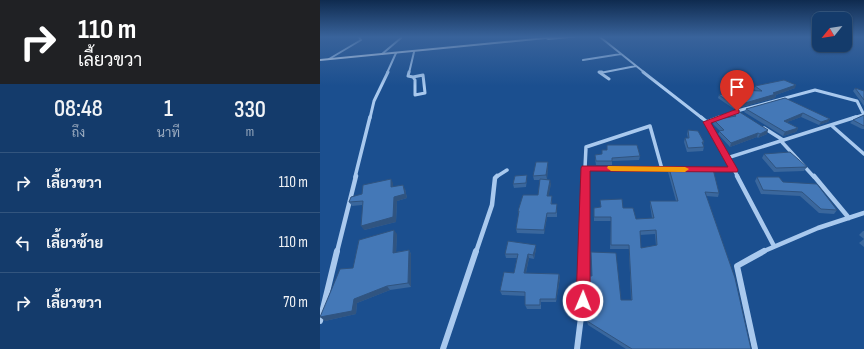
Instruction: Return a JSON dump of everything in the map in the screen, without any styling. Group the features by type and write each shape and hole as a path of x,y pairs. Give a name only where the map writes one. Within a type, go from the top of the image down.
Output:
{"main road":[{"path":"320,60 392,53"}],"street":[{"path":"329,59 339,53"},
{"path":"320,321 374,101 396,53"},
{"path":"413,76 415,80 415,95 425,93 423,75 413,76 409,77 408,73 414,53"},
{"path":"583,60 621,54 707,122 774,246"},
{"path":"609,79 599,72 636,66"},
{"path":"707,122 737,111 815,90 857,101 864,115 727,158"},
{"path":"737,111 743,115"},
{"path":"757,124 782,141 802,162 849,218"},
{"path":"831,125 864,154"},
{"path":"577,349 583,301 586,148 650,126 662,169"},
{"path":"585,168 678,169"},
{"path":"443,349 492,205 495,178 507,170"},
{"path":"702,170 734,170"},
{"path":"755,349 737,266 774,246 864,213"}],"building":[{"path":"784,80 796,85 773,93 776,94 735,106 719,95 738,90 762,91 755,86"},
{"path":"855,88 864,91 864,100"},
{"path":"785,98 830,119 821,122 803,113 784,121 798,128 785,132 746,109"},
{"path":"738,111 768,130 731,143 719,131 724,130 714,120 736,116 732,113"},
{"path":"864,115 864,126 853,120"},
{"path":"688,130 698,131 704,142 702,142 704,147 688,148 685,138 689,138"},
{"path":"607,145 637,145 640,156 612,158 612,161 596,161 595,155 602,154 602,150 607,150"},
{"path":"790,152 807,167 776,168 764,154"},
{"path":"536,162 548,162 546,175 533,176"},
{"path":"669,168 713,169 719,193 705,192 735,278 751,349 632,349 587,321 590,276 592,276 591,252 616,253 621,300 632,300 629,245 611,245 611,217 594,217 594,208 601,207 600,200 622,199 623,208 633,208 636,219 654,218 650,201 678,201","holes":["656,230 657,245 641,248 640,231"]},
{"path":"527,175 526,183 513,184 515,176"},
{"path":"757,177 779,177 783,182 817,184 837,210 821,209 802,192 763,190"},
{"path":"391,179 391,187 403,185 405,194 394,197 393,217 361,226 363,201 349,202 351,197 362,194 363,185"},
{"path":"540,179 550,180 547,196 552,196 551,204 557,204 556,213 547,213 544,230 516,229 518,211 523,195 538,195"},
{"path":"394,230 393,253 409,250 408,283 387,286 354,299 352,311 320,317 340,269 353,268 359,240"},
{"path":"508,241 536,245 533,255 528,254 524,273 559,274 556,299 540,299 540,305 525,305 525,292 500,291 504,272 514,273 518,254 505,254"}],"slow traffic":[{"path":"611,168 685,169"}],"route":[{"path":"583,301 585,168 734,170 707,122 737,111"}]}
